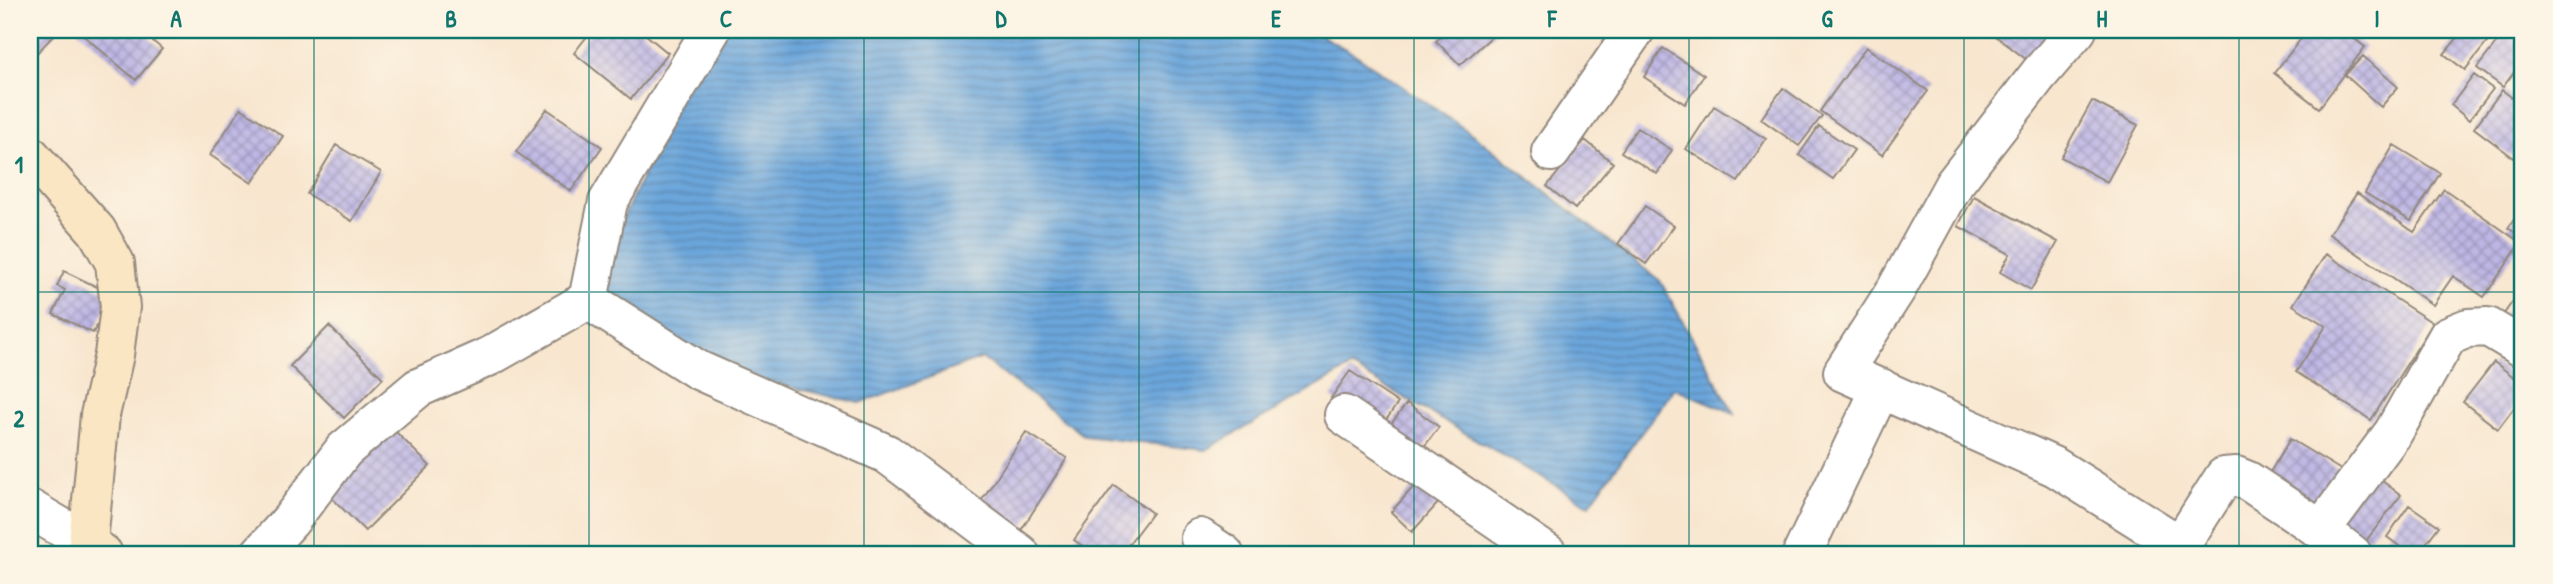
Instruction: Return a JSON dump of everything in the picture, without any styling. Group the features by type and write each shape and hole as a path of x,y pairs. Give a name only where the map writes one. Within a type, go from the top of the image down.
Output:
{"street":[{"path":"260,554 290,521 344,450 418,388 489,356 587,300 608,202 711,30"},
{"path":"1550,152 1635,30"},
{"path":"2077,30 2039,74 1954,184 1897,288 1843,372 2055,467 2178,550 2224,477 2235,476 2248,481 2352,554"},
{"path":"30,155 97,231 115,264 120,307 114,355 100,415 91,551"},
{"path":"587,300 698,370 887,454 1020,554"},
{"path":"2321,530 2393,433 2448,336 2468,328 2488,327 2523,348"},
{"path":"1802,554 1881,388"},
{"path":"1343,415 1548,554"},
{"path":"30,509 91,551"}],"water":[{"path":"722,30 1311,30 1353,53 1475,136 1660,281 1734,413 1674,388 1589,505 1351,367 1206,450 1085,436 982,358 860,403 764,381 641,331 594,279 689,77"}],"building":[{"path":"30,30 59,30 30,60"},
{"path":"77,30 140,30 162,49 136,80"},
{"path":"592,30 640,30 668,53 631,99 574,53"},
{"path":"1448,30 1499,30 1460,65 1436,41"},
{"path":"1988,30 2062,30 2035,66"},
{"path":"2308,30 2343,30 2365,47 2319,108 2274,73"},
{"path":"2464,30 2486,30 2493,35 2465,70 2444,54"},
{"path":"2505,32 2523,46 2523,60 2503,87 2477,68"},
{"path":"1866,47 1928,91 1882,155 1820,111"},
{"path":"1663,48 1704,75 1685,104 1644,77"},
{"path":"2363,56 2398,87 2381,107 2345,75"},
{"path":"2474,75 2493,89 2469,120 2451,105"},
{"path":"1783,88 1822,116 1799,146 1761,119"},
{"path":"2502,90 2523,106 2523,145 2514,158 2474,128"},
{"path":"2092,101 2138,125 2107,182 2061,157"},
{"path":"1714,106 1766,139 1738,182 1686,149"},
{"path":"241,108 283,136 252,183 210,155"},
{"path":"547,109 602,147 571,191 516,152"},
{"path":"1819,126 1854,150 1833,179 1799,155"},
{"path":"1637,128 1672,150 1657,174 1621,152"},
{"path":"1585,140 1613,163 1575,209 1547,186"},
{"path":"336,145 381,172 352,221 307,194"},
{"path":"2394,145 2440,173 2411,221 2365,193"},
{"path":"2444,189 2521,243 2484,297 2453,276 2433,305 2329,234 2357,193 2414,232"},
{"path":"1974,196 2058,242 2031,290 2000,272 2010,254 1958,226"},
{"path":"1645,206 1674,226 1646,264 1618,244"},
{"path":"2523,207 2523,238 2508,228"},
{"path":"2326,254 2433,323 2371,420 2296,372 2326,326 2293,305"},
{"path":"64,271 112,294 93,333 53,314 65,290 57,286"},
{"path":"2523,287 2523,334 2501,318"},
{"path":"329,326 383,378 344,418 290,366"},
{"path":"2494,362 2523,384 2523,396 2498,429 2463,402"},
{"path":"1350,371 1398,403 1379,430 1331,398"},
{"path":"1407,403 1439,427 1417,456 1385,432"},
{"path":"390,426 430,466 365,531 325,491"},
{"path":"1026,432 1067,458 1020,532 978,506"},
{"path":"2290,439 2341,470 2316,510 2266,479"},
{"path":"2370,472 2401,495 2365,542 2336,521"},
{"path":"1418,482 1439,502 1412,532 1391,512"},
{"path":"1114,485 1152,513 1121,554 1094,554 1074,540"},
{"path":"2409,505 2439,526 2418,554 2410,554 2387,537"}]}
